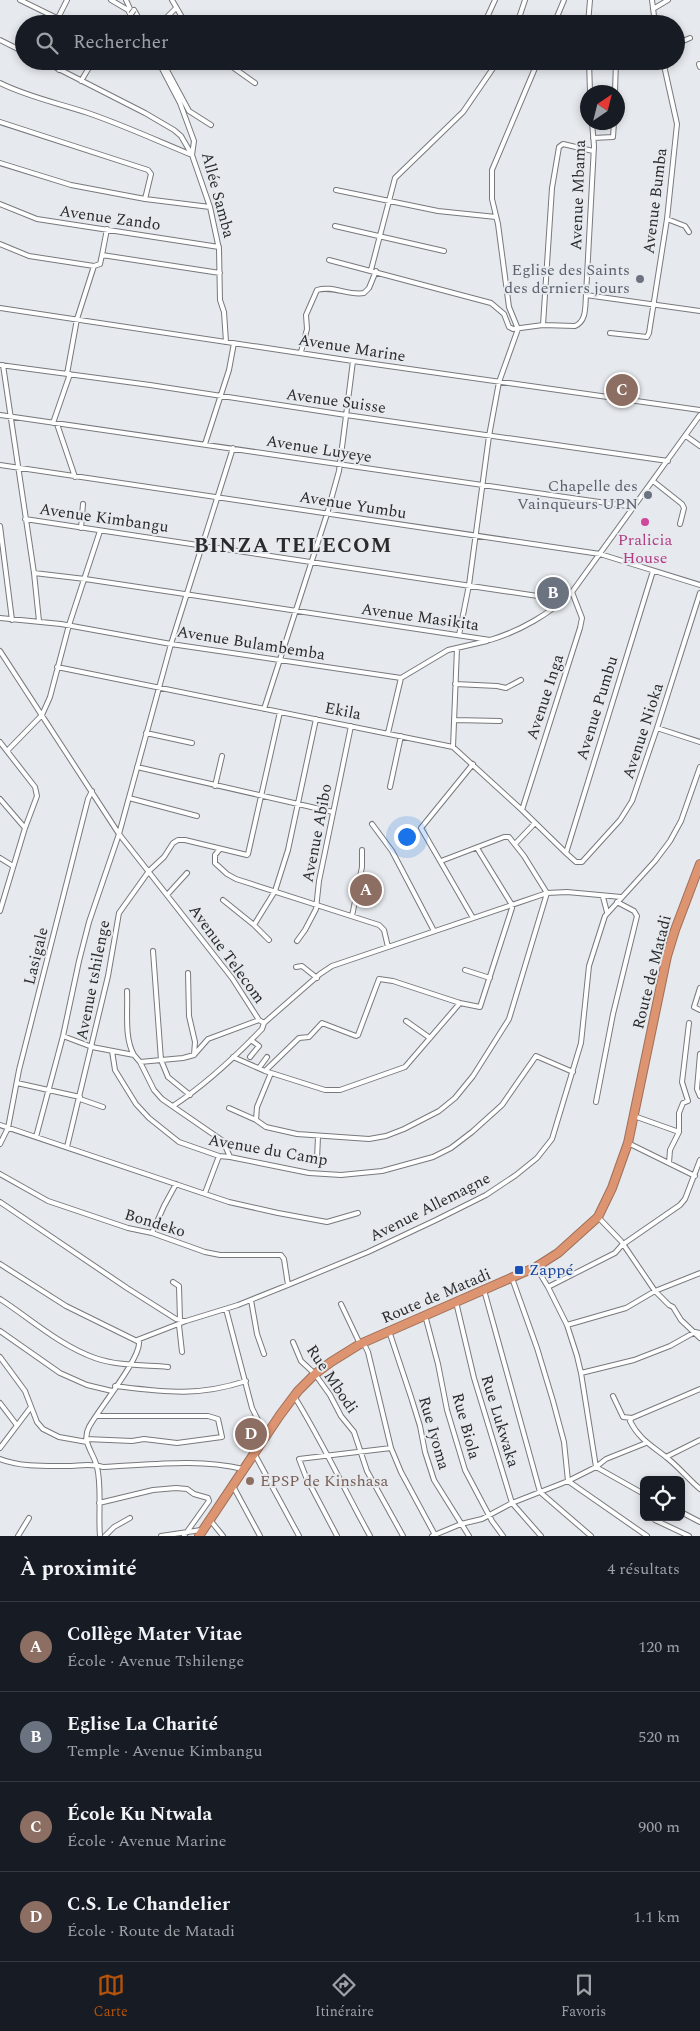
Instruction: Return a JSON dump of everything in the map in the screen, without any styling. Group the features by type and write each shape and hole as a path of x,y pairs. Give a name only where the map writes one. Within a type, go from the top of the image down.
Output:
{"highway":[{"name":"Route de Matadi","path":"202,1533 243,1469 294,1396 315,1374 361,1343 536,1267 558,1253 598,1217 618,1175 628,1143 667,956 675,930 698,876 700,864"}],"street":[{"path":"20,0 52,15"},
{"path":"59,15 66,0"},
{"path":"112,0 134,15"},
{"path":"126,0 133,15"},
{"path":"172,0 180,15"},
{"path":"488,15 495,0"},
{"path":"521,15 525,0"},
{"path":"558,15 564,0"},
{"path":"589,15 590,0"},
{"path":"652,0 655,15"},
{"path":"654,9 668,0"},
{"path":"169,15 176,8"},
{"path":"685,40 690,38"},
{"path":"0,40 15,48"},
{"path":"59,70 145,113 174,130 181,136 192,155"},
{"path":"81,81 88,70"},
{"name":"Allée Samba","path":"164,70 180,103 194,141 192,155 210,207 219,247 220,300 224,312 226,342"},
{"path":"165,70 189,111 211,125"},
{"path":"237,70 255,83"},
{"path":"371,270 378,236 395,178 462,112 492,70"},
{"path":"459,635 469,585 489,436 499,382 518,329 509,307 492,199 492,170 534,70"},
{"path":"589,70 590,85"},
{"path":"615,85 616,70"},
{"name":"Avenue Bumba","path":"610,333 648,336 667,219 677,124 665,70"},
{"path":"0,83 23,94 57,103 118,124 192,155"},
{"path":"0,122 148,170 151,174 145,199"},
{"name":"Avenue Mbama","path":"518,329 543,325 575,326 579,325 584,316 592,130"},
{"path":"593,138 613,137 613,130"},
{"path":"543,325 552,188 559,147 562,144 593,151"},
{"path":"0,163 71,186 145,199 210,207"},
{"path":"336,190 438,211 496,217"},
{"name":"Avenue Zando","path":"0,204 37,219 219,247"},
{"path":"667,219 685,226 689,232"},
{"path":"335,226 444,250"},
{"path":"0,244 29,256 94,266 100,264 107,229"},
{"path":"102,255 220,273"},
{"path":"329,260 491,303 504,314 509,327 518,329"},
{"path":"75,476 55,423 68,374 77,319 94,266"},
{"path":"301,352 307,329 306,315 317,290 323,288 356,294 364,293 369,288 376,271"},
{"path":"586,295 700,311"},
{"name":"Avenue Marine","path":"0,308 353,361 700,410"},
{"path":"204,444 229,370 234,343"},
{"path":"264,709 328,514 339,465 353,361"},
{"path":"2,365 19,466 39,621"},
{"name":"Avenue Suisse","path":"2,365 668,461"},
{"name":"Avenue Masikita","path":"34,573 490,640 512,633 564,600 572,592 700,414"},
{"name":"Avenue Luyeye","path":"0,415 634,507"},
{"path":"686,436 700,446"},
{"path":"36,1137 63,1036 89,922 119,834 158,688 216,497 233,448"},
{"name":"Avenue Yumbu","path":"0,465 19,466 75,476 600,554 700,584"},
{"path":"653,481 682,504 684,508 680,524"},
{"path":"81,528 83,504"},
{"name":"Avenue Kimbangu","path":"25,519 564,600"},
{"path":"0,526 12,620"},
{"path":"7,751 42,715 50,696 69,626 100,531"},
{"name":"Avenue Pumbu","path":"566,853 653,571"},
{"name":"Avenue Inga","path":"522,810 580,628 582,618 572,592"},
{"name":"Avenue Nioka","path":"582,862 620,820 638,786 700,593"},
{"name":"Avenue Bulambemba","path":"0,618 39,621 171,644 401,678"},
{"path":"388,733 401,678 436,656 456,648 490,640"},
{"path":"453,747 456,648"},
{"name":"Avenue Telecom","path":"0,651 119,834 232,978 259,1020 264,1024 332,966 547,893 567,892 603,897 622,897"},
{"name":"Ekila","path":"57,667 453,747 576,862 582,862"},
{"path":"455,684 506,688 521,680"},
{"path":"280,712 248,854 246,856 220,850 215,855 215,862 227,874 236,879 382,927 388,948"},
{"path":"254,924 275,891 288,850 316,719"},
{"path":"454,720 500,721"},
{"name":"Avenue Abibo","path":"297,941 311,919 316,904 351,726"},
{"path":"657,728 700,742"},
{"path":"146,733 192,743"},
{"path":"390,787 401,736"},
{"path":"0,742 37,792 14,866 2,894 0,911"},
{"path":"215,786 222,756"},
{"path":"473,764 422,828 473,918"},
{"path":"137,767 333,812"},
{"path":"606,912 655,861 670,841 681,821 700,767"},
{"name":"Lasigale","path":"0,1144 8,1128 17,1083 85,809 92,791"},
{"path":"129,798 197,816"},
{"path":"0,799 25,828"},
{"path":"372,824 392,851 434,931"},
{"path":"515,844 535,824"},
{"path":"229,1108 256,1120 266,1127 318,1137 370,1139 386,1136 420,1122 439,1111 455,1098 473,1076 511,1014 547,893 509,837 504,837 441,861"},
{"name":"Avenue tshilenge","path":"67,1147 108,976 119,913 173,843 182,839 220,850"},
{"path":"265,1071 299,1038 309,1037 322,1023 356,1036 358,1035 379,979 412,986 460,1003 480,1007 512,905 477,848"},
{"path":"352,916 362,867 362,850"},
{"path":"0,858 14,866"},
{"path":"168,895 187,874"},
{"path":"603,897 606,912"},
{"path":"223,900 254,924 269,940"},
{"path":"596,1102 615,1006 637,916 634,911 617,902"},
{"name":"Avenue Allemagne","path":"0,1202 180,1323 226,1309 288,1286 368,1252 436,1220 486,1195 516,1175 537,1158 552,1139 581,1043 589,966 606,912"},
{"path":"153,951 161,1060 168,1077 190,1095"},
{"path":"296,967 302,966 316,978"},
{"path":"464,970 490,978"},
{"path":"188,973 189,1016 195,1042 194,1055"},
{"path":"700,988 694,1007 700,1010"},
{"path":"127,991 130,1049 140,1062 154,1090 173,1106 223,1141 230,1157"},
{"path":"233,1057 265,1071 326,1090 340,1090 405,1067 460,1003"},
{"path":"195,1042 204,1042 259,1020"},
{"path":"406,1021 430,1038"},
{"path":"670,1163 670,1150 676,1141 678,1132 679,1113 683,1103 688,1101 682,1082 689,1023"},
{"path":"173,1106 190,1095 233,1057 262,1029 264,1024"},
{"path":"63,1036 92,1046 134,1055"},
{"path":"250,1057 259,1046 251,1040"},
{"path":"140,1062 183,1058 194,1055 204,1042"},
{"name":"Avenue du Camp","path":"112,1050 115,1070 136,1104 149,1118 180,1142 219,1156 309,1173 341,1175 382,1171 433,1157 451,1148 502,1105 536,1056 573,1072"},
{"path":"700,1054 697,1089 700,1096"},
{"path":"259,1068 267,1057"},
{"path":"256,1120 257,1106 271,1073"},
{"path":"17,1083 48,1088 103,1107"},
{"path":"634,1116 678,1132"},
{"path":"0,1125 229,1202 270,1212 327,1222 358,1213"},
{"path":"307,1161 317,1159 318,1137"},
{"path":"628,1143 695,1176"},
{"path":"204,1194 219,1156"},
{"path":"548,1287 614,1253 622,1244 682,1203 695,1176 700,1160"},
{"name":"Bondeko","path":"0,1174 48,1201 128,1228 152,1233 205,1252 220,1255 281,1255 284,1259 288,1286"},
{"path":"152,1233 176,1184"},
{"path":"598,1217 621,1241 655,1291 673,1308 681,1320 698,1332 700,1338"},
{"path":"0,1264 66,1306 139,1342 139,1350 89,1428 86,1441 97,1465 100,1536"},
{"path":"536,1267 567,1324 581,1373 596,1467"},
{"path":"567,1324 621,1310 639,1302 655,1291 700,1273"},
{"path":"512,1278 529,1324 553,1401 564,1442 568,1481 647,1536"},
{"path":"173,1282 179,1286 182,1352"},
{"path":"484,1290 540,1492 591,1536"},
{"path":"0,1299 72,1348 95,1358 130,1364 168,1367"},
{"path":"251,1300 257,1334 264,1354"},
{"name":"Rue Lukwaka","path":"456,1302 474,1378 512,1504 541,1536"},
{"path":"341,1304 361,1343 368,1352 391,1448 401,1472 434,1536 461,1524 482,1519 512,1504 568,1481 596,1467 606,1459 646,1443"},
{"path":"226,1309 252,1408 260,1424 268,1433"},
{"name":"Rue Biola","path":"425,1315 457,1447 470,1482 503,1536"},
{"path":"137,1340 180,1323"},
{"path":"0,1331 60,1373 87,1385 112,1391"},
{"name":"Rue Iyoma","path":"389,1331 411,1397 434,1480 469,1536"},
{"path":"581,1373 634,1360 670,1346 698,1332"},
{"name":"Rue Mbodi","path":"293,1342 301,1361 315,1374 330,1395 341,1416 354,1432 368,1471 403,1536"},
{"path":"0,1357 25,1391 37,1422 50,1434 79,1442 144,1439 177,1443 222,1437 218,1419 208,1416 96,1416"},
{"path":"115,1386 172,1393 194,1392 233,1386 246,1381"},
{"path":"613,1396 623,1416 632,1418 700,1389"},
{"path":"294,1396 329,1456 340,1482 370,1536"},
{"path":"0,1403 16,1424"},
{"path":"0,1448 31,1406"},
{"path":"632,1418 630,1421 646,1443 666,1457 700,1489"},
{"path":"666,1457 700,1440"},
{"path":"337,1536 306,1477 299,1459 391,1448"},
{"path":"254,1453 299,1536"},
{"path":"0,1458 12,1463 67,1466 222,1464 243,1469"},
{"path":"596,1467 640,1492"},
{"path":"233,1486 260,1536"},
{"path":"98,1503 154,1490 187,1489 208,1498 209,1501 185,1535"},
{"path":"685,1514 700,1522"},
{"path":"18,1536 29,1518"},
{"path":"105,1536 114,1527 130,1518"},
{"path":"210,1520 223,1536"},
{"path":"657,1521 689,1536"},
{"path":"161,1536 202,1533"}],"place":[{"name":"Eglise des Saints des derniers jours","path":"640,279"},
{"name":"École Ku Ntwala","path":"622,390"},
{"name":"Chapelle des Vainqueurs UPN","path":"648,495"},
{"name":"Pralicia House","path":"645,522"},
{"name":"Eglise La Charité","path":"553,593"},
{"name":"Collège Mater Vitae","path":"366,890"},
{"name":"Zappé","path":"519,1270"},
{"name":"C.S. Le Chandelier","path":"251,1434"},
{"name":"EPSP de Kinshasa","path":"250,1481"}],"district":[{"name":"BINZA TELECOM","path":"293,546"}]}
